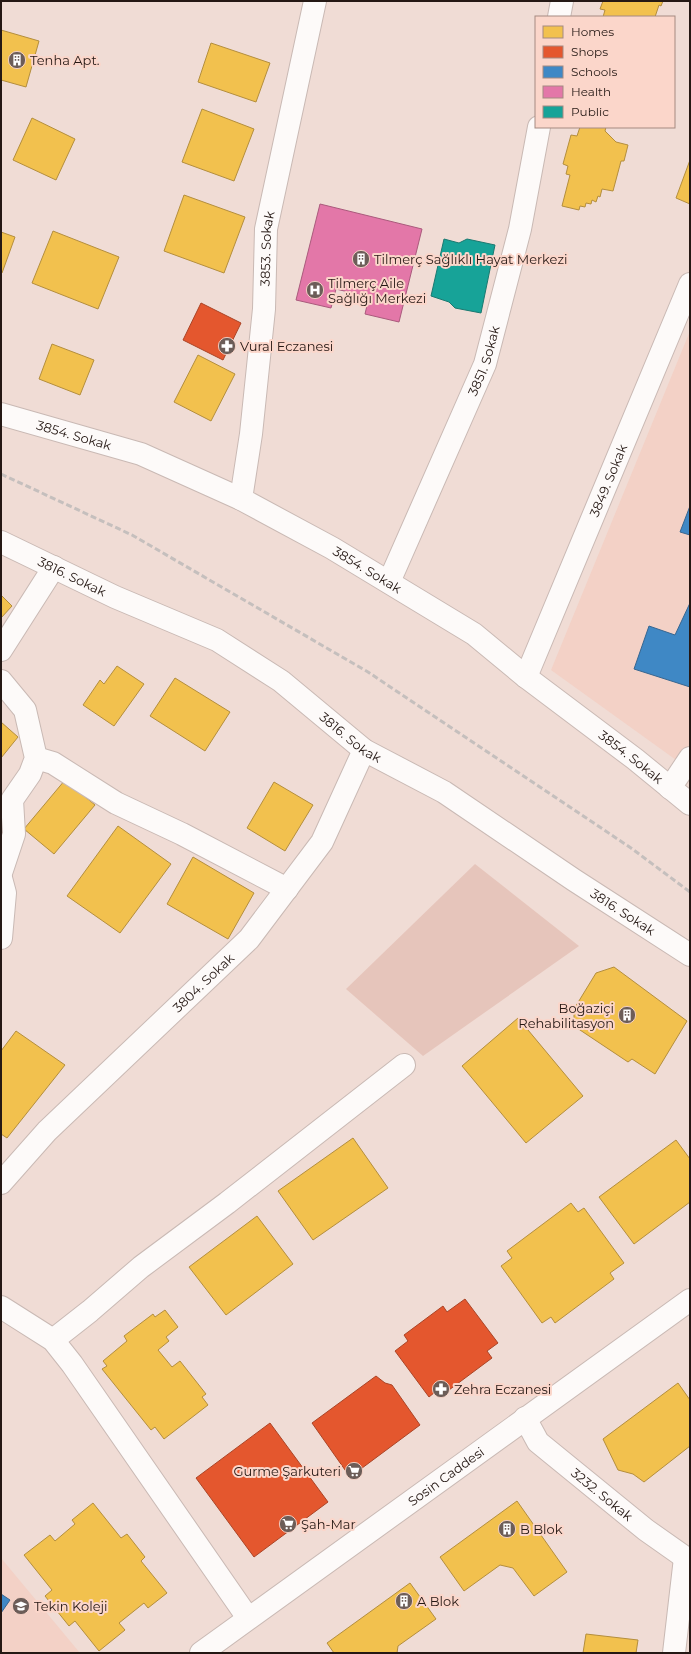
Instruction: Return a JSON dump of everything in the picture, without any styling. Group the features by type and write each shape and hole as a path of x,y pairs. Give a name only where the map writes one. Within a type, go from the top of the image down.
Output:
{"street":[{"name":"3853. Sokak","path":"241,500 251,434 264,309 266,229 315,1"},
{"path":"559,16 562,1"},
{"name":"3851. Sokak","path":"389,582 485,364 520,230 539,128"},
{"name":"3849. Sokak","path":"526,677 690,284"},
{"name":"3854. Sokak","path":"1,414 141,454 241,500 332,548 474,634 526,677 690,804"},
{"name":"3816. Sokak","path":"1,542 115,597 217,640 281,681 364,750 444,792 574,880 690,955"},
{"path":"1,650 54,567"},
{"path":"1,681 25,710 36,758 30,774 12,800 14,834 1,873"},
{"name":"3804. Sokak","path":"1,1183 47,1131 249,939 322,842 364,750"},
{"path":"36,758 53,763 116,803 182,834 287,889"},
{"path":"670,788 690,758"},
{"path":"1,878 5,893 1,938"},
{"path":"53,1340 90,1311 141,1267 227,1203 404,1065"},
{"name":"Sosin Caddesi","path":"201,1653 248,1618 350,1547 525,1418 690,1300"},
{"path":"1,1307 53,1340 248,1618"},
{"name":"3232. Sokak","path":"525,1418 538,1442 646,1530 688,1559"},
{"path":"674,1653 688,1559"}],"shaded area":[{"path":"690,331 690,770 551,670"},
{"path":"475,864 579,946 423,1056 346,989"},
{"name":"Tekin Koleji","path":"1,1558 80,1653 1,1653"}],"building: Homes":[{"path":"603,1 663,1 661,6 659,5 655,16 603,16 605,10 600,9"},
{"name":"Tenha Apt.","path":"1,30 39,41 26,87 1,80"},
{"path":"211,43 270,63 256,102 198,82"},
{"path":"202,109 254,129 234,181 182,162"},
{"path":"32,118 75,139 56,180 13,160"},
{"path":"580,128 606,128 605,131 616,142 628,145 624,161 621,161 613,191 602,189 600,197 598,196 596,202 592,200 591,204 586,203 585,207 580,206 579,210 562,206 570,175 566,174 568,166 563,164 571,135 577,136"},
{"path":"690,160 690,204 676,198"},
{"path":"184,195 245,217 224,273 164,251"},
{"path":"53,231 119,257 98,309 32,283"},
{"path":"1,232 15,237 2,273 1,273"},
{"path":"52,344 94,360 80,395 39,379"},
{"path":"198,355 235,374 211,421 174,402"},
{"path":"1,595 12,606 1,618"},
{"path":"117,666 144,684 114,726 83,705 100,680 104,684"},
{"path":"175,678 230,712 205,751 150,716"},
{"path":"1,722 18,737 1,758"},
{"path":"65,780 95,805 54,854 24,829"},
{"path":"274,782 313,805 285,851 247,828"},
{"path":"118,826 171,864 120,933 67,896"},
{"path":"193,857 254,893 228,939 167,904"},
{"name":"Boğaziçi Rehabilitasyon","path":"614,967 687,1021 655,1074 632,1059 628,1062 574,1026 574,1009 596,973"},
{"path":"518,1018 583,1096 526,1143 462,1066"},
{"path":"16,1031 65,1065 7,1138 1,1134 1,1051"},
{"path":"353,1138 388,1188 313,1240 278,1191"},
{"path":"676,1140 690,1159 690,1202 634,1244 599,1197"},
{"path":"571,1203 578,1212 584,1208 624,1263 610,1273 614,1279 555,1323 551,1317 542,1323 501,1266 512,1258 507,1251"},
{"path":"257,1216 293,1264 226,1315 189,1267"},
{"path":"165,1310 178,1327 166,1337 169,1341 158,1350 172,1367 180,1361 206,1394 202,1397 208,1405 164,1439 155,1427 151,1430 102,1369 107,1366 103,1361 127,1341 124,1336 153,1314 155,1317"},
{"path":"678,1383 690,1400 690,1446 644,1482 633,1474 618,1470 603,1439"},
{"name":"B Blok","path":"517,1501 567,1572 534,1596 513,1568 500,1565 464,1591 440,1557"},
{"path":"93,1503 121,1538 127,1534 145,1557 141,1561 167,1593 148,1608 144,1603 119,1623 125,1630 99,1651 75,1621 69,1626 45,1596 52,1590 24,1555 50,1535 55,1541 75,1524 72,1520"},
{"name":"A Blok","path":"410,1583 436,1619 398,1646 397,1653 334,1653 327,1643"},
{"path":"586,1634 638,1640 636,1653 583,1653"}],"building: Shops":[{"path":"201,303 241,323 223,360 183,340"},
{"path":"465,1299 498,1343 487,1351 492,1358 449,1390 445,1384 429,1397 395,1351 408,1341 404,1335 443,1306 447,1312"},
{"path":"376,1376 385,1383 392,1385 420,1425 350,1477 312,1423"},
{"path":"270,1423 328,1502 254,1557 196,1478"}],"building: Schools":[{"path":"690,506 690,535 680,532"},
{"path":"690,603 690,687 634,669 649,626 675,635"},
{"path":"1,1594 10,1600 1,1613"}],"building: Health":[{"name":"Tilmerç Sağlıklı Hayat Merkezi","path":"320,204 422,229 399,322 365,314 369,297 336,289 331,308 296,300"}],"building: Public":[{"path":"444,239 459,243 467,239 495,245 481,313 455,308 449,302 431,296"}],"railway":[{"path":"1,474 132,535 368,672 631,848 690,892"}],"place":[{"name":"Tenha Apt.","path":"17,60"},
{"name":"Tilmerç Sağlıklı Hayat Merkezi","path":"361,259"},
{"name":"Tilmerç Aile Sağlığı Merkezi","path":"315,290"},
{"name":"Vural Eczanesi","path":"227,346"},
{"name":"Boğaziçi Rehabilitasyon","path":"627,1015"},
{"name":"Zehra Eczanesi","path":"441,1389"},
{"name":"Gurme Şarkuteri","path":"354,1471"},
{"name":"Şah-Mar","path":"288,1524"},
{"name":"B Blok","path":"507,1529"},
{"name":"A Blok","path":"404,1601"},
{"name":"Tekin Koleji","path":"21,1606"}]}
